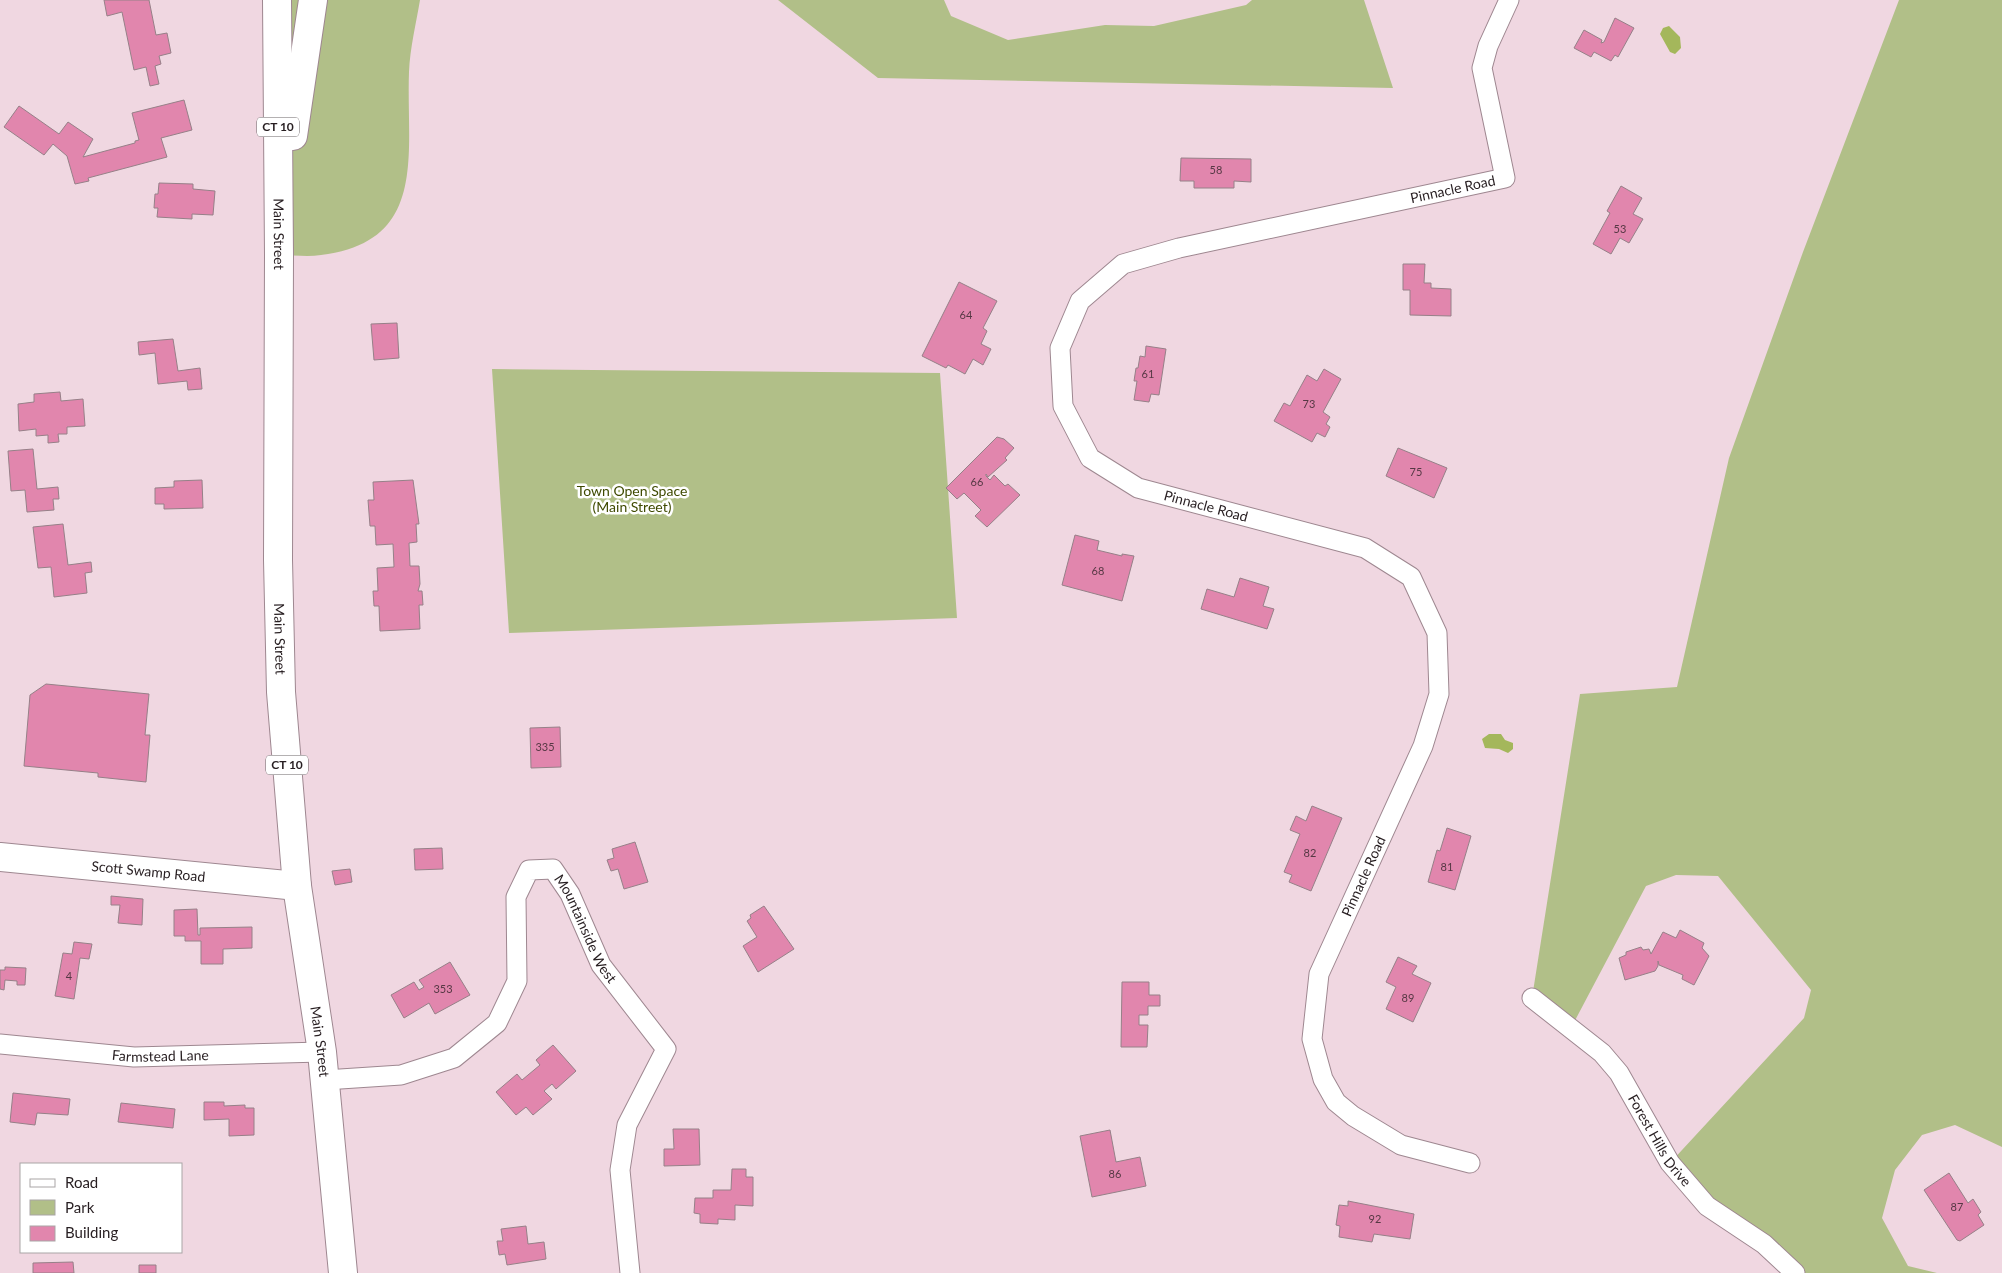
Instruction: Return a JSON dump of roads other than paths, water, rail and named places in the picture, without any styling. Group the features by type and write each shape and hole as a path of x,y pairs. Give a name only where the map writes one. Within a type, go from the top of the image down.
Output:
{"main road":[{"name":"Main Street","path":"277,0 279,634 284,738 297,886 322,1052 343,1273"},
{"path":"279,254 296,105 313,0"},
{"name":"Scott Swamp Road","path":"0,857 297,886"}],"street":[{"name":"Pinnacle Road","path":"1470,1163 1401,1145 1353,1116 1336,1102 1323,1078 1312,1039 1319,974 1423,746 1439,694 1437,633 1411,577 1365,548 1138,488 1090,458 1063,406 1060,348 1080,301 1124,264 1179,248 1505,178 1482,68 1488,46 1509,0"},
{"name":"Mountainside West","path":"324,1080 401,1075 454,1058 497,1023 517,981 516,898 529,870 553,869 570,894 602,966 666,1049 627,1125 620,1170 630,1273"},
{"name":"Forest Hills Drive","path":"1532,998 1602,1053 1619,1073 1670,1163 1707,1206 1764,1244 1795,1273"},
{"name":"Farmstead Lane","path":"0,1044 134,1057 322,1052"}],"park label":[{"name":"Town Open Space (Main Street)","path":"632,500"}]}
